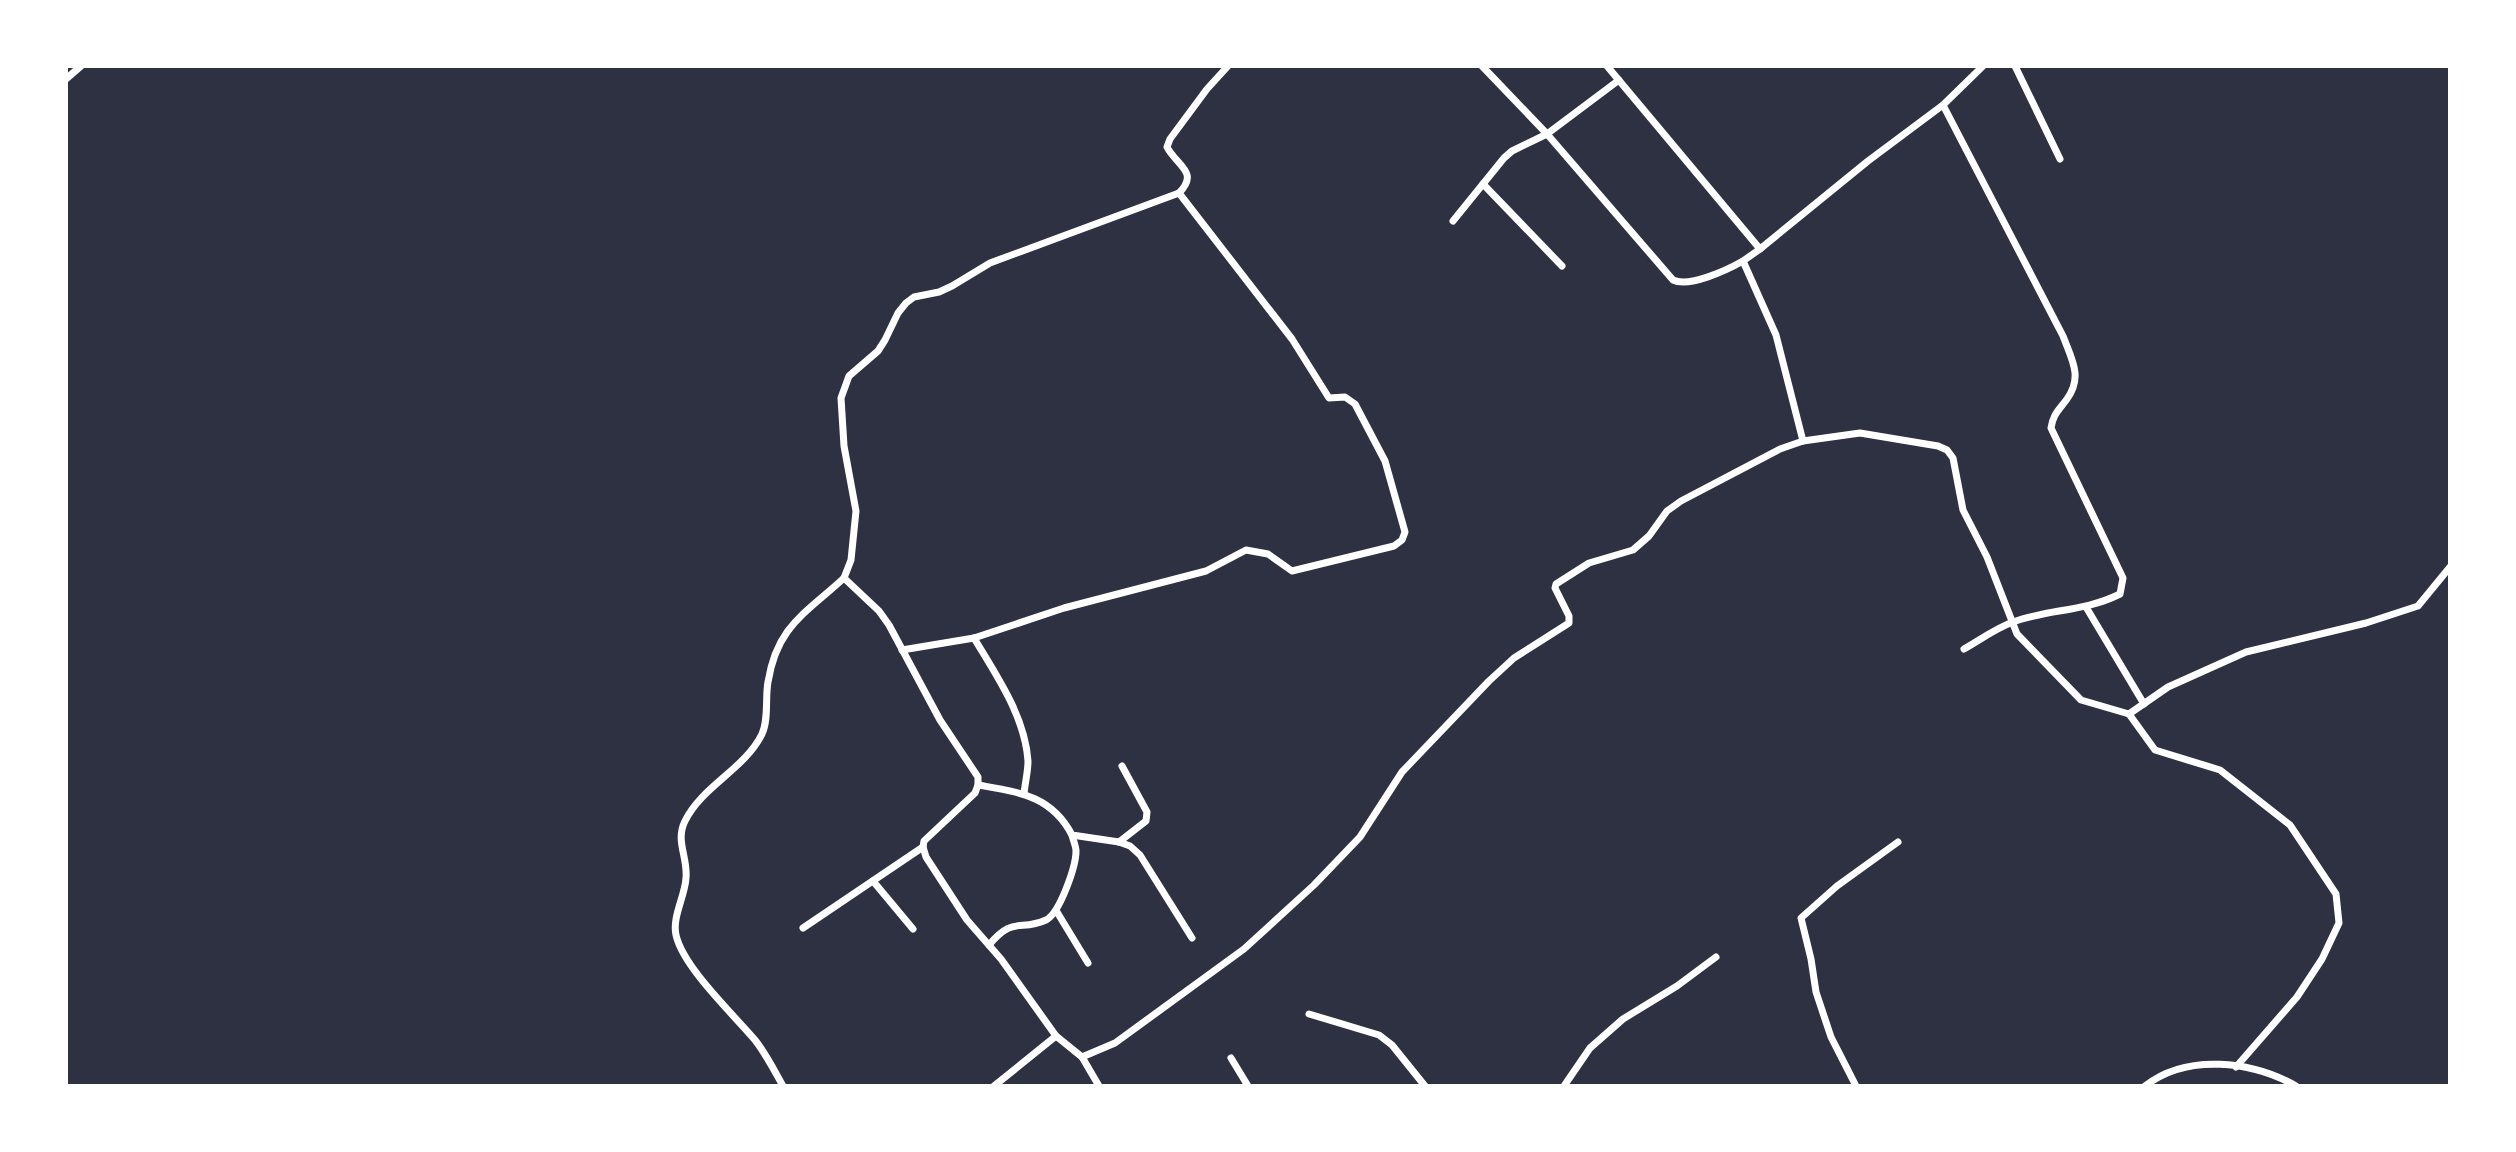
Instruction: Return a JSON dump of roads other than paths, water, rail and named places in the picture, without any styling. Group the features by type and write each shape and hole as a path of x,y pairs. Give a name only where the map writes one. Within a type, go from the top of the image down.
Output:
{"street":[{"path":"66,79 81,66"},
{"path":"783,1086 756,1042 688,962 676,936 675,925 686,877 680,840 684,822 694,806 752,749 761,736 765,726 767,686 772,658 783,635 795,620 844,578 851,560 856,512 844,446 841,398 849,376 877,351 898,313 914,297 939,292 990,263 1179,193 1188,180 1186,170 1167,147 1170,139 1184,118 1228,66"},
{"path":"1482,66 1548,134 1673,280 1681,284 1743,261 1760,249 1942,105 1983,66"},
{"path":"1607,66 1760,249"},
{"path":"2015,66 2060,159"},
{"path":"1453,221 1512,151 1548,134 1619,80"},
{"path":"1942,105 2063,336 2075,368 2075,386 2053,415 2052,428 2123,578 2120,594 2086,607 2013,622 1964,649"},
{"path":"1483,184 1562,266"},
{"path":"902,650 974,638 1065,608 1206,571 1246,550 1268,554 1292,571 1394,547 1402,540 1405,532 1385,461 1355,404 1345,397 1329,398 1292,339 1179,193"},
{"path":"1743,261 1776,335 1804,441"},
{"path":"1082,1057 1115,1043 1230,959 1314,885 1360,837 1402,772 1489,681 1514,657 1569,623 1569,615 1555,588 1556,584 1589,563 1633,550 1649,536 1667,511 1681,501 1780,449 1804,441 1860,433 1938,446 1947,450 1953,458 1963,510 1992,567 2017,634 2081,700 2129,714 2155,750 2220,770 2290,825 2336,894 2339,923 2322,959 2297,997 2236,1066"},
{"path":"2129,714 2168,687 2246,652 2366,623 2418,606 2449,567"},
{"path":"803,928 923,847 929,835 975,793 978,785 978,777 940,720 879,611 844,578"},
{"path":"2086,607 2144,704"},
{"path":"974,638 1000,681 1021,727 1028,762 1024,793"},
{"path":"1119,842 1143,824 1147,812 1122,766"},
{"path":"978,785 1024,793 1050,808 1072,835 1076,853 1056,912 1043,921 1013,925 997,935 989,945"},
{"path":"1072,835 1130,846 1140,855 1192,938"},
{"path":"1856,1086 1831,1037 1816,992 1801,918 1837,886 1898,842"},
{"path":"923,847 926,857 967,920 989,945 1056,1036 1082,1057 1098,1086"},
{"path":"873,881 913,929"},
{"path":"1056,912 1088,963"},
{"path":"1564,1086 1590,1048 1623,1019 1716,957"},
{"path":"1308,1014 1379,1035 1392,1045 1426,1086"},
{"path":"994,1086 1056,1036"},
{"path":"1231,1058 1248,1086"},
{"path":"2146,1086 2154,1079 2182,1069 2212,1063 2276,1074 2296,1086"}]}
